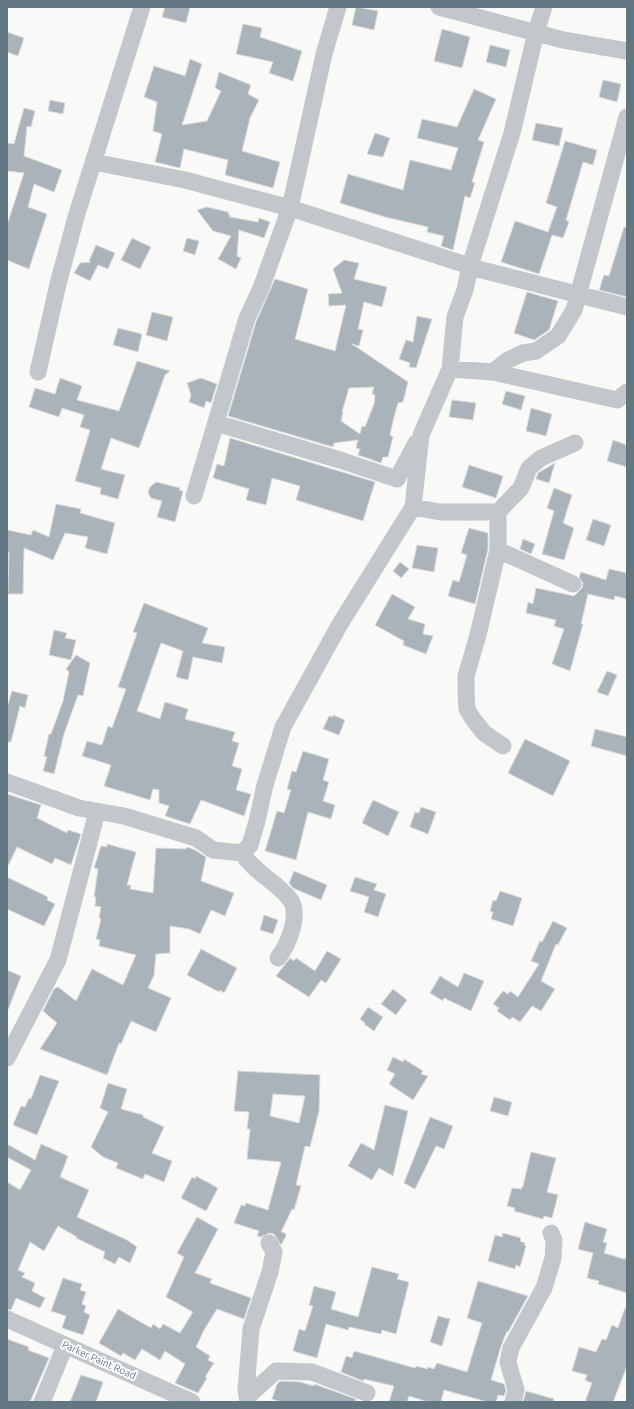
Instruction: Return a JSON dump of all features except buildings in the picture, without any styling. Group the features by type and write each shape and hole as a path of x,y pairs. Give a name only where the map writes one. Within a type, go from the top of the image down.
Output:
{"street":[{"path":"38,372 58,284 76,217 142,7"},
{"path":"194,496 247,318 261,288 290,208 324,54 338,7"},
{"path":"439,7 563,40 627,51"},
{"path":"216,423 398,479 421,435 450,369 455,317 465,290 470,266 512,133 536,32 544,7"},
{"path":"493,372 508,360 523,353 536,351 558,336 574,310 580,294 627,117"},
{"path":"94,162 185,180 290,208 470,266 580,294 627,308"},
{"path":"450,369 493,372 624,399"},
{"path":"242,853 250,845 252,839 265,785 283,727 340,624 413,507 421,435"},
{"path":"503,746 484,733 473,720 467,709 466,694 466,676 478,635 498,550 498,512 521,488 529,468 541,458 575,444"},
{"path":"413,507 440,512 498,512"},
{"path":"498,550 573,584"},
{"path":"7,782 79,808 124,816 196,838 214,850 242,853"},
{"path":"7,1058 58,960 97,812"},
{"path":"242,853 248,863 290,899 294,911 293,932 278,958"},
{"path":"513,1402 516,1390 508,1362 511,1348 544,1288 553,1258 554,1240 550,1233"},
{"path":"248,1400 246,1390 251,1329 270,1272 274,1252 269,1243"},
{"name":"Parker Paint Road","path":"7,1318 65,1346 192,1402"},
{"path":"42,1402 65,1346"},
{"path":"248,1400 276,1371 312,1372 367,1393"}]}
